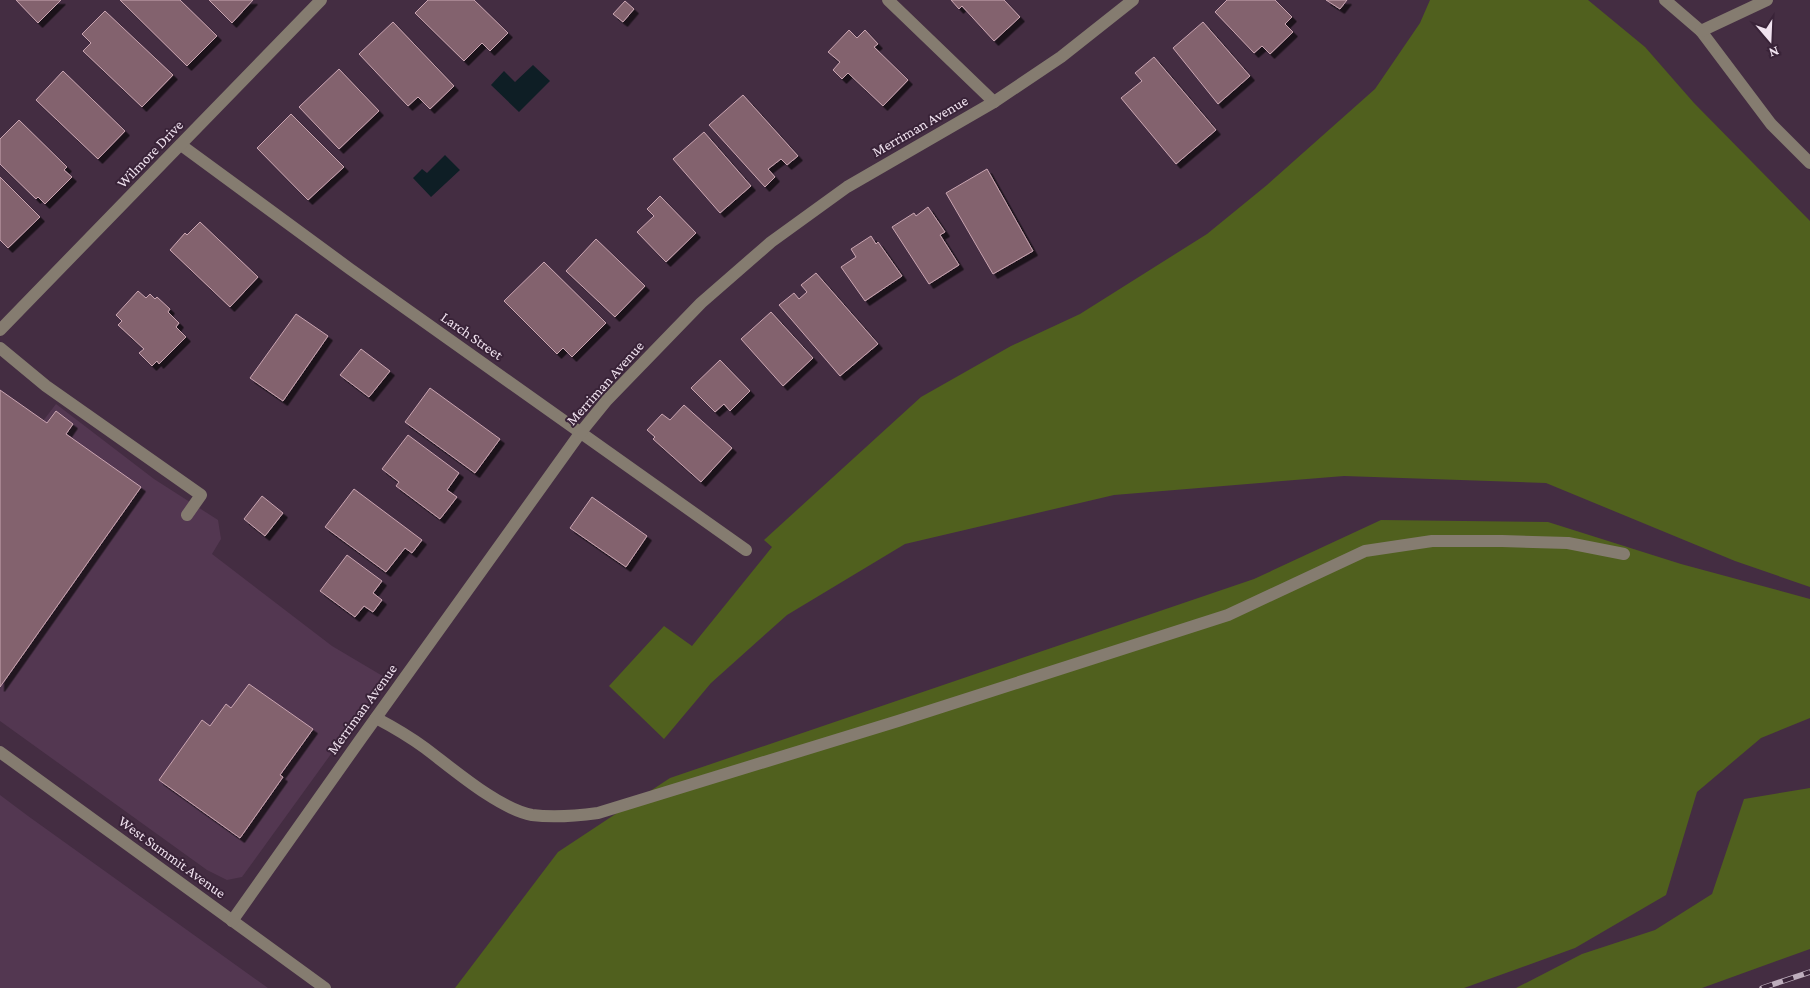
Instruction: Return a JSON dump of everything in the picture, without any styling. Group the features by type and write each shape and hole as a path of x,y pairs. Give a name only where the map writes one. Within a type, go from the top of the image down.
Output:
{"street":[{"name":"Wilmore Drive","path":"0,330 321,0"},
{"path":"888,0 994,102"},
{"name":"Merriman Avenue","path":"232,921 581,432 607,400 701,303 771,242 847,187 994,102 1061,57 1133,0"},
{"path":"1665,0 1701,31 1771,124 1810,163"},
{"path":"1701,31 1768,0"},
{"name":"Larch Street","path":"181,145 350,269 746,550"},
{"path":"0,348 46,386 201,495 187,515"},
{"path":"376,718 423,747 502,803 534,815 563,817 598,813 898,721 1228,615 1365,551 1432,541 1502,541 1568,543 1624,554"},
{"name":"West Summit Avenue","path":"0,752 325,988"}],"shaded area":[{"path":"56,404 154,479 218,520 221,539 212,554 332,646 386,678 242,877 227,880 207,870 0,721 0,477"},
{"path":"0,795 28,816 268,988 0,988"}],"green space":[{"path":"1430,0 1588,0 1645,47 1694,103 1810,221 1810,587 1735,561 1546,483 1344,476 1114,495 905,544 787,615 711,683 664,739 609,686 664,626 692,646 772,547 764,540 921,397 1011,346 1080,314 1207,234 1267,185 1375,89 1420,23"},
{"path":"1381,520 1548,522 1681,564 1810,599 1810,718 1761,738 1697,792 1666,895 1575,948 1464,988 455,988 558,852 670,778 1254,579"},
{"path":"1810,788 1810,949 1702,988 1516,988 1582,954 1655,930 1712,894 1744,799"}],"water":[{"path":"533,65 550,81 519,112 491,85 504,71 515,82"},
{"path":"445,155 460,170 431,197 413,178 422,169 427,173"}],"building":[{"path":"16,0 61,0 38,23"},
{"path":"120,0 180,0 217,36 187,66"},
{"path":"209,0 253,0 232,23"},
{"path":"428,0 474,0 508,33 490,51 482,43 464,61 415,13"},
{"path":"951,0 1004,0 1020,17 994,41 962,6 959,9"},
{"path":"1227,0 1275,0 1292,17 1285,24 1293,32 1270,54 1262,46 1254,53 1215,12"},
{"path":"1326,0 1347,0 1340,9"},
{"path":"625,1 634,9 623,22 613,14"},
{"path":"105,11 173,75 142,107 83,51 91,43 82,34"},
{"path":"393,22 454,86 430,109 418,97 408,106 359,54"},
{"path":"1203,22 1250,76 1218,104 1173,48"},
{"path":"849,30 857,38 865,30 878,44 874,47 908,80 883,106 848,73 842,79 833,70 840,62 828,52"},
{"path":"1154,57 1216,130 1176,164 1121,98 1142,81 1135,73"},
{"path":"339,69 379,111 339,149 299,107"},
{"path":"63,71 125,131 98,159 36,100"},
{"path":"743,95 798,156 787,165 781,159 768,169 775,177 765,187 709,125"},
{"path":"291,114 344,167 308,200 257,148"},
{"path":"19,120 67,167 64,170 72,177 45,204 38,197 36,199 0,164 0,139"},
{"path":"704,132 751,186 720,213 673,159"},
{"path":"987,169 1033,251 993,274 946,193"},
{"path":"0,177 40,217 8,248 0,240"},
{"path":"660,196 696,233 666,262 637,232 654,216 647,209"},
{"path":"928,207 945,232 940,235 959,265 929,284 892,227 914,213 916,216"},
{"path":"200,222 258,277 230,307 170,250 185,233 187,235"},
{"path":"871,236 876,244 878,242 902,276 865,301 841,267 856,257 851,249"},
{"path":"596,239 645,286 615,317 566,271"},
{"path":"544,262 606,323 572,357 563,348 557,354 504,301"},
{"path":"816,273 878,344 840,376 779,305 794,293 799,299 807,292 801,285"},
{"path":"138,291 146,298 150,294 155,299 157,297 170,309 168,312 179,323 176,327 186,337 159,364 157,361 152,366 139,353 144,349 118,325 122,321 116,315"},
{"path":"771,312 813,358 783,386 741,339"},
{"path":"296,314 328,336 283,401 250,378"},
{"path":"361,349 390,371 369,397 340,375"},
{"path":"720,360 750,391 730,411 724,404 715,412 691,388"},
{"path":"430,388 500,439 475,473 405,422"},
{"path":"0,390 47,423 56,411 73,424 66,434 141,487 0,687"},
{"path":"684,405 732,448 701,482 653,439 655,437 647,430 662,414 670,420"},
{"path":"408,435 459,473 447,490 457,497 440,519 396,486 399,482 382,469"},
{"path":"354,489 422,540 412,553 405,548 386,572 325,527"},
{"path":"262,496 283,513 265,536 244,519"},
{"path":"592,497 647,536 626,567 570,528"},
{"path":"347,555 382,581 373,593 382,600 373,612 364,606 355,617 320,591"},
{"path":"249,684 313,729 280,775 283,777 240,838 159,780 202,720 210,726 226,704 231,708"}],"railway":[{"path":"1762,988 1810,972"}]}
